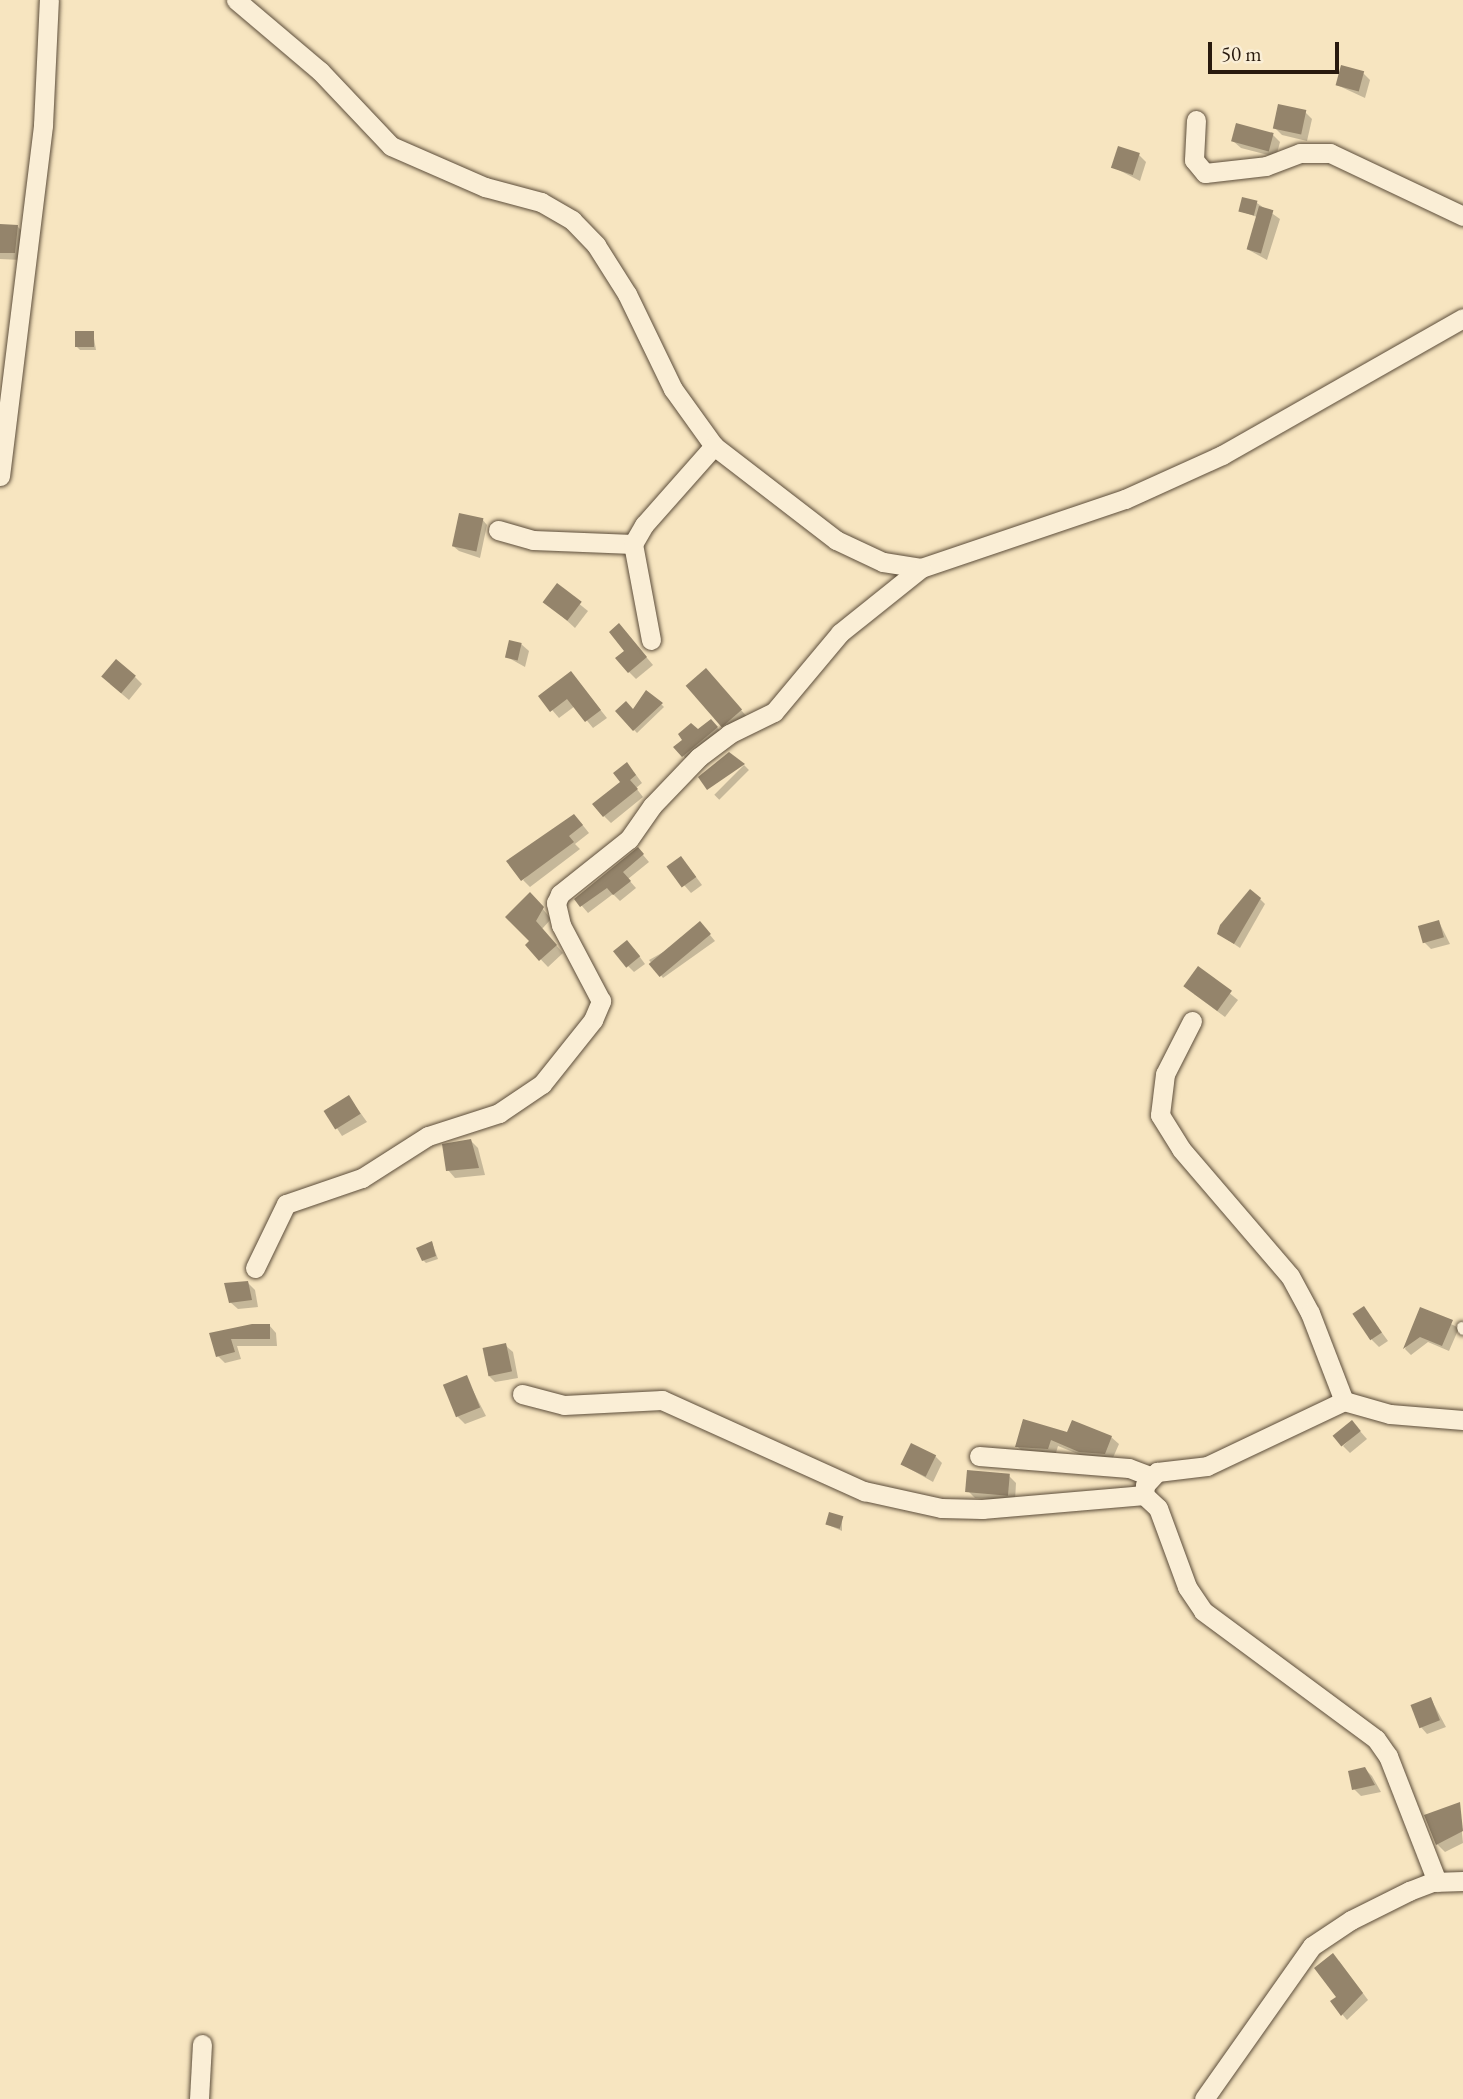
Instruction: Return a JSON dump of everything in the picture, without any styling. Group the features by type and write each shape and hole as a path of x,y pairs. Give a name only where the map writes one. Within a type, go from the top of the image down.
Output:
{"street":[{"path":"0,476 44,117 43,47 49,0"},
{"path":"236,0 320,71 391,146 485,187 541,202 572,220 596,245 621,284 673,388 714,446 836,540 883,562 921,568"},
{"path":"1196,120 1194,160 1205,173 1266,166 1300,153 1330,153 1463,216"},
{"path":"256,1268 286,1204 362,1178 428,1136 499,1113 542,1084 593,1020 601,1001 561,925 556,903 560,894 629,839 658,799 699,757 729,734 774,712 839,633 921,568 1125,499 1210,461 1463,318"},
{"path":"651,640 633,544 644,525 714,446"},
{"path":"498,530 533,540 633,544"},
{"path":"1192,1021 1165,1074 1160,1103 1162,1122 1290,1276 1310,1313 1344,1401"},
{"path":"522,1394 564,1405 662,1400 864,1491 941,1508 982,1509 1147,1486 1207,1466 1344,1401 1390,1414 1463,1420"},
{"path":"979,1456 1137,1469 1158,1508 1187,1587 1208,1617 1376,1739 1393,1770 1437,1881"},
{"path":"1204,2099 1302,1955 1351,1920 1437,1881 1463,1881"},
{"path":"199,2099 202,2045"}],"building":[{"path":"1341,65 1364,71 1359,91 1336,85"},
{"path":"1278,104 1306,110 1301,134 1273,128"},
{"path":"1236,123 1274,133 1269,151 1231,141"},
{"path":"1118,146 1140,153 1133,175 1111,168"},
{"path":"1242,197 1258,201 1254,215 1238,212"},
{"path":"1259,206 1273,210 1261,253 1247,249"},
{"path":"0,224 18,225 15,253 0,253"},
{"path":"75,331 94,331 94,347 75,347"},
{"path":"459,513 483,518 476,551 452,546"},
{"path":"557,583 582,602 567,621 543,602"},
{"path":"619,623 647,657 628,673 615,658 624,651 609,632"},
{"path":"509,640 522,643 518,660 505,658"},
{"path":"116,659 136,676 121,693 101,677"},
{"path":"706,668 742,710 722,727 686,686"},
{"path":"571,671 601,710 585,722 567,699 550,712 538,696"},
{"path":"646,690 663,703 633,731 615,711 626,701 633,709"},
{"path":"711,719 718,727 682,757 673,747 682,740 678,734 691,723 698,729"},
{"path":"729,752 745,764 707,790 698,777"},
{"path":"627,762 636,775 630,780 638,789 603,817 592,804 620,782 613,773"},
{"path":"574,814 583,825 569,836 574,842 521,881 506,861"},
{"path":"638,847 644,854 623,872 631,881 613,895 607,888 580,907 574,899"},
{"path":"681,856 696,877 682,888 666,867"},
{"path":"1250,889 1261,898 1234,944 1217,934 1220,925"},
{"path":"530,892 544,907 536,921 557,945 539,961 525,945 529,941 505,917"},
{"path":"1439,920 1444,937 1423,943 1418,926"},
{"path":"700,921 711,934 660,977 649,964"},
{"path":"627,940 640,956 626,968 613,951"},
{"path":"1198,966 1232,991 1217,1011 1183,986"},
{"path":"349,1095 361,1114 335,1130 324,1111"},
{"path":"471,1139 479,1168 446,1171 442,1144"},
{"path":"432,1241 436,1256 422,1261 416,1248"},
{"path":"248,1281 252,1300 229,1303 224,1283"},
{"path":"1364,1306 1382,1333 1370,1340 1352,1314"},
{"path":"1420,1307 1453,1320 1442,1346 1420,1337 1403,1349"},
{"path":"252,1324 270,1324 270,1339 231,1339 235,1352 216,1357 209,1333"},
{"path":"506,1343 512,1371 489,1376 483,1348"},
{"path":"467,1375 480,1407 456,1417 443,1385"},
{"path":"1023,1419 1067,1432 1072,1420 1112,1436 1105,1454 1079,1452 1051,1440 1048,1449 1015,1447"},
{"path":"1352,1420 1361,1431 1341,1447 1333,1436"},
{"path":"911,1443 936,1455 926,1477 900,1465"},
{"path":"967,1470 1010,1474 1008,1496 965,1492"},
{"path":"829,1512 843,1516 840,1529 825,1524"},
{"path":"1431,1697 1440,1720 1419,1728 1410,1705"},
{"path":"1365,1767 1375,1785 1352,1790 1348,1771"},
{"path":"1460,1802 1463,1831 1436,1845 1424,1815"},
{"path":"1333,1953 1363,1993 1341,2016 1330,2001 1336,1997 1314,1968"}]}
